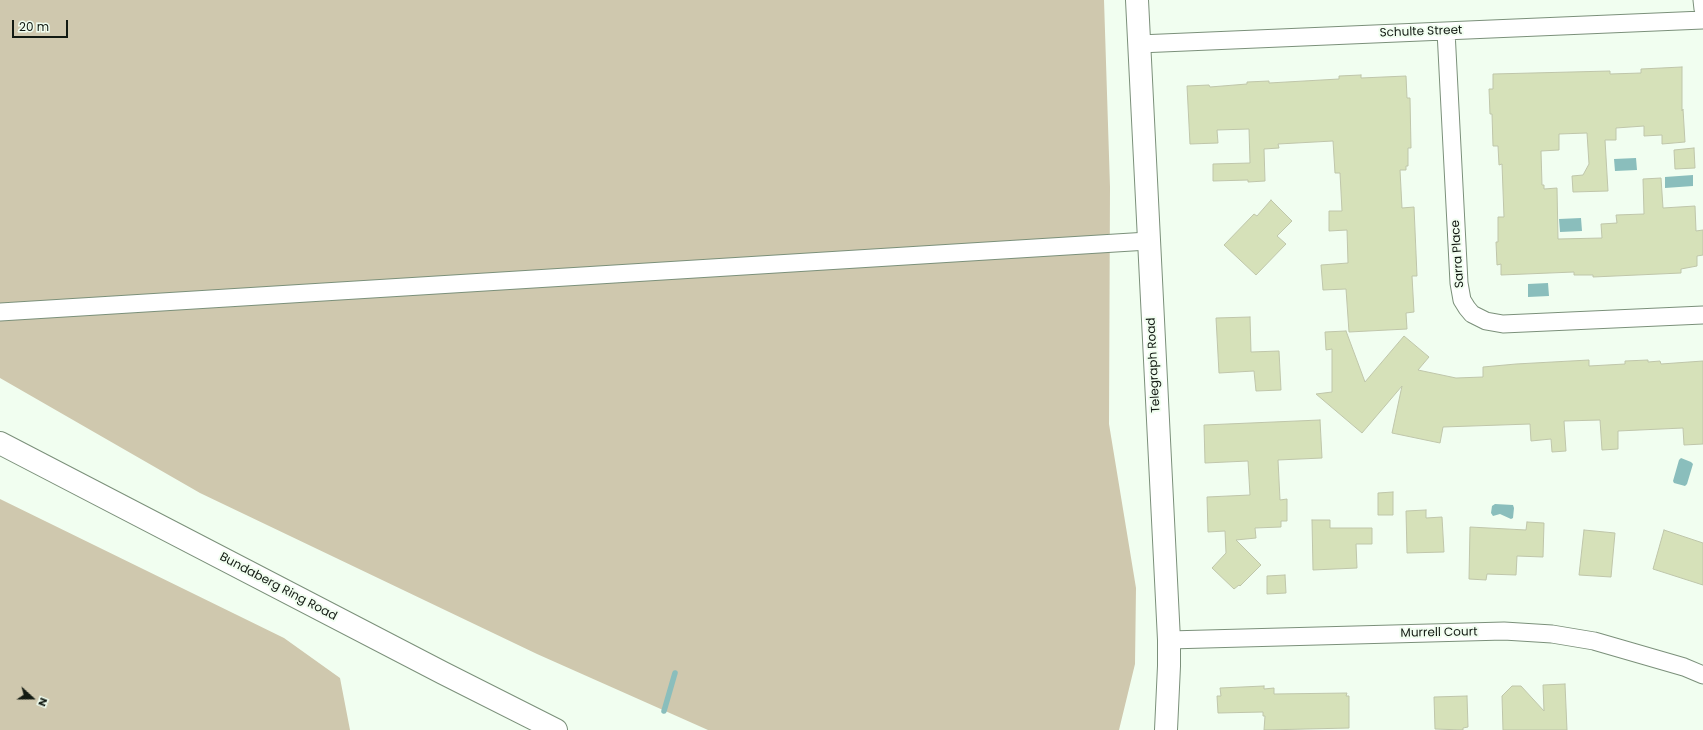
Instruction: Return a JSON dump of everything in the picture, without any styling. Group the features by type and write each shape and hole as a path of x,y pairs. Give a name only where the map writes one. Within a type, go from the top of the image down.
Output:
{"street":[{"name":"Telegraph Road","path":"1137,0 1169,640 1169,688 1166,730"},
{"path":"1702,0 1703,9"},
{"name":"Schulte Street","path":"1139,44 1703,20"},
{"name":"Sarra Place","path":"1446,31 1459,283 1462,300 1469,317 1503,324 1703,316"},
{"path":"0,312 1148,241"},
{"name":"Bundaberg Ring Road","path":"0,442 443,673 556,730"},
{"name":"Murrell Court","path":"1169,640 1504,631 1552,634 1594,641 1684,667 1703,675"}],"shaded area":[{"path":"0,0 1104,0 1110,187 1109,424 1136,588 1135,664 1119,730 708,730 537,654 200,493 0,378"},
{"path":"0,499 284,638 340,678 350,730 0,730"}],"water":[{"path":"1636,158 1637,170 1615,171 1614,159"},
{"path":"1693,175 1693,186 1665,188 1665,177"},
{"path":"1581,218 1582,231 1560,232 1559,219"},
{"path":"1548,283 1549,296 1528,297 1528,284"},
{"path":"1681,458 1693,464 1685,486 1674,483 1673,481 1679,460"},
{"path":"1495,504 1513,505 1513,518 1511,519 1500,514 1493,516 1491,513 1492,506"}],"building":[{"path":"1682,67 1682,111 1683,109 1685,142 1662,144 1662,135 1644,136 1644,126 1616,128 1616,140 1605,140 1608,191 1573,192 1572,176 1583,175 1589,164 1587,133 1559,134 1559,150 1541,151 1542,185 1544,185 1544,189 1557,188 1558,239 1602,238 1601,224 1617,223 1616,215 1644,214 1643,179 1661,178 1663,208 1695,206 1696,231 1703,230 1703,255 1697,256 1697,266 1681,269 1681,273 1593,277 1593,275 1574,275 1574,272 1501,275 1501,264 1497,265 1496,242 1498,242 1498,217 1504,217 1502,164 1499,165 1498,146 1493,146 1492,114 1490,114 1489,89 1493,89 1493,74 1610,71 1610,74 1641,73 1641,69"},
{"path":"1361,75 1361,78 1406,76 1407,98 1410,98 1411,148 1408,148 1408,166 1406,166 1406,170 1400,170 1402,208 1414,207 1417,276 1412,276 1414,312 1406,313 1407,329 1349,332 1346,289 1323,290 1321,265 1348,263 1347,230 1329,231 1329,211 1342,211 1340,173 1335,173 1333,141 1278,144 1279,148 1264,149 1265,181 1248,182 1248,180 1213,181 1213,164 1250,163 1249,129 1217,130 1218,143 1190,144 1187,86 1209,85 1210,87 1247,84 1247,82 1269,81 1269,83 1339,79 1339,76"},
{"path":"1694,148 1695,168 1675,169 1674,150"},
{"path":"1271,200 1292,221 1277,236 1286,244 1256,275 1224,245 1254,214 1257,216"},
{"path":"1250,317 1251,352 1279,351 1281,390 1256,391 1254,371 1219,373 1216,318"},
{"path":"1346,331 1365,382 1404,336 1429,357 1418,370 1456,378 1483,377 1483,367 1516,364 1589,360 1589,366 1625,364 1625,361 1660,361 1661,364 1703,361 1703,444 1684,445 1683,428 1618,431 1618,449 1602,450 1600,420 1564,421 1566,451 1552,452 1551,439 1531,441 1530,424 1443,427 1440,443 1392,433 1402,386 1362,433 1316,394 1332,392 1332,349 1326,350 1325,332"},
{"path":"1320,420 1322,458 1278,460 1280,500 1287,499 1287,521 1281,521 1281,527 1255,528 1256,538 1236,540 1261,565 1240,586 1239,585 1234,589 1212,568 1226,553 1225,531 1208,532 1207,497 1250,495 1248,461 1205,463 1204,425"},
{"path":"1393,492 1393,515 1378,515 1378,493"},
{"path":"1426,510 1426,518 1442,517 1444,552 1407,553 1406,511"},
{"path":"1312,520 1330,520 1330,528 1372,528 1372,544 1356,544 1357,568 1313,570"},
{"path":"1527,522 1544,523 1543,557 1517,556 1516,575 1487,574 1486,580 1469,579 1470,527 1526,530"},
{"path":"1584,530 1615,533 1611,577 1579,575"},
{"path":"1664,530 1703,543 1703,585 1653,569"},
{"path":"1285,575 1286,593 1267,594 1267,576"},
{"path":"1565,684 1567,730 1503,730 1502,696 1512,686 1521,686 1544,711 1543,685"},
{"path":"1264,686 1264,689 1274,688 1274,694 1347,693 1346,696 1349,696 1349,728 1264,730 1265,716 1263,716 1263,712 1218,713 1217,696 1221,696 1220,688"},
{"path":"1467,696 1468,727 1463,728 1463,730 1435,729 1434,697"}],"waterway":[{"path":"664,711 675,673"}]}
